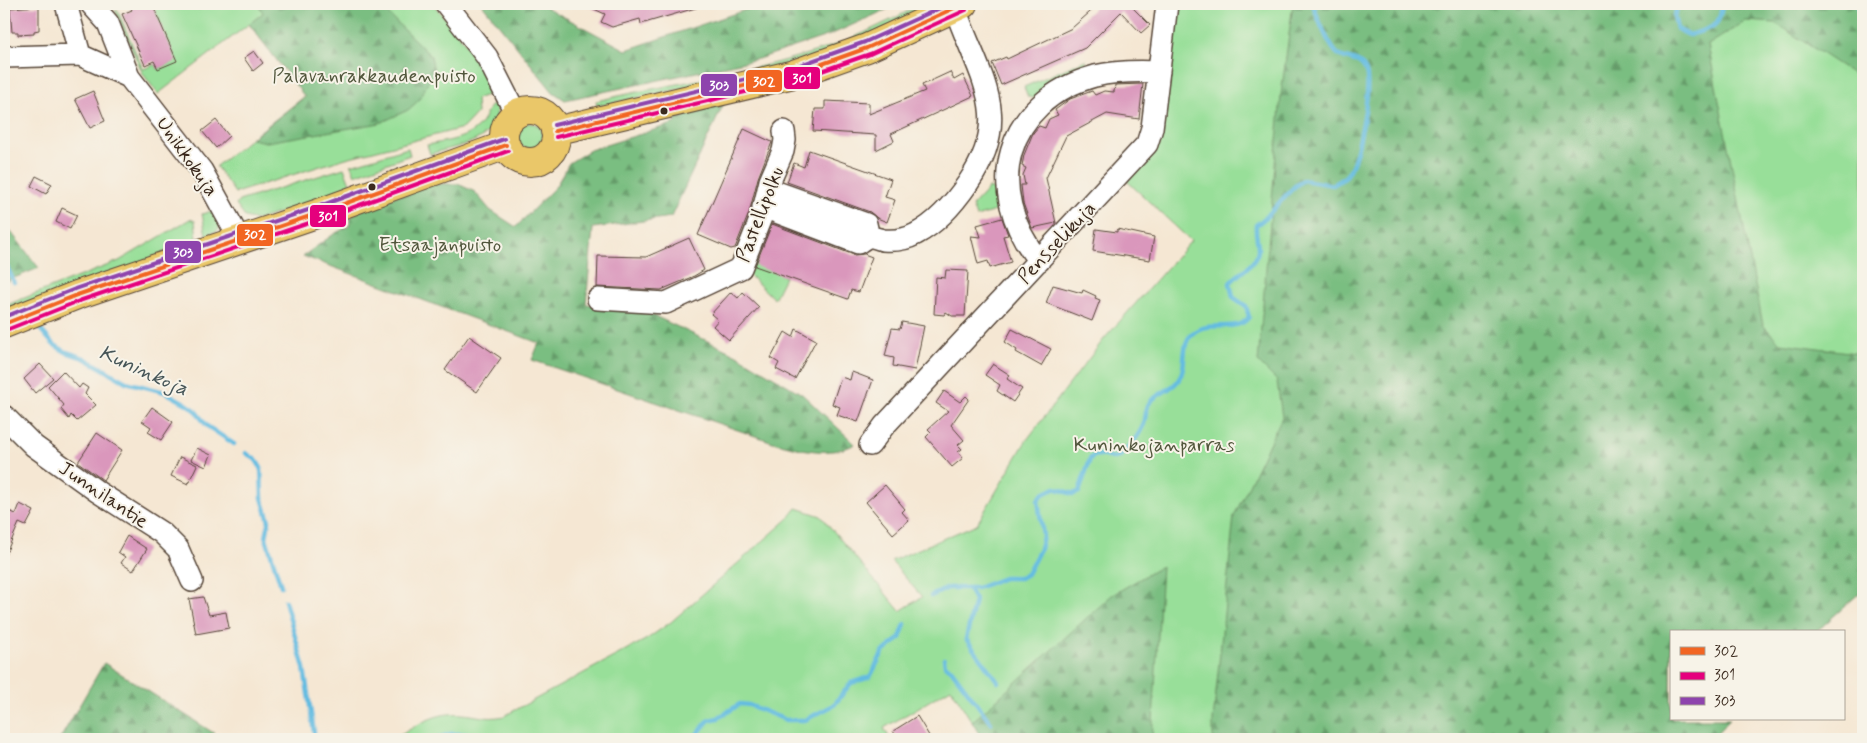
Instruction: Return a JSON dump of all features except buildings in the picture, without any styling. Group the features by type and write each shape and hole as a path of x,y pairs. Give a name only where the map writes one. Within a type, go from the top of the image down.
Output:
{"main road":[{"path":"555,131 794,74 867,48 959,6"},
{"path":"530,110 544,114 553,124 555,131 554,145 551,151 540,160 526,162 519,160 508,151 504,130 511,118 516,114 530,110"},
{"path":"4,324 77,295 240,240 506,145"}],"street":[{"path":"4,57 80,56 66,4"},
{"name":"Unikkokuja","path":"91,4 108,23 129,77 202,171 240,240"},
{"path":"446,4 488,57 502,81 516,114"},
{"name":"Pensselikuja","path":"870,445 884,426 1147,144 1152,128 1166,4"},
{"path":"766,198 858,243 869,237 893,240 916,234 931,224 965,188 979,167 989,145 992,120 991,106 959,6"},
{"path":"103,66 115,59 118,47"},
{"name":"Unikkokuja","path":"80,56 129,77"},
{"path":"1038,261 1022,238 1009,204 1006,188 1011,152 1024,124 1040,106 1057,92 1095,76 1130,71 1159,72"},
{"name":"Pastellipolku","path":"598,298 666,302 741,268 783,151 786,140 784,131"},
{"path":"989,145 1011,152"},
{"name":"Junnilantie","path":"4,416 34,446 98,492 162,533 178,549 192,581"}],"green space":[{"name":"Palavanrakkaudenpuisto","path":"152,4 195,4 199,10 201,6 198,4 433,4 467,46 480,67 492,93 476,99 477,113 463,128 346,158 235,193 216,166 305,96 249,24 158,94 143,74 115,10 117,9 143,69 156,64 158,69 176,61"},
{"path":"258,4 378,4 431,56 434,71 419,100 408,110 380,123 267,142 251,139 305,97 249,24 263,13"},
{"path":"482,4 540,4 626,50 763,4 899,4 830,35 758,59 565,100 553,92"},
{"path":"922,4 935,4 845,48 746,75 597,106 596,101 753,68 835,45"},
{"name":"Kuninkojanparras","path":"1176,4 1293,4 1282,93 1303,4 1863,4 1863,581 1679,630 1670,630 1670,720 1704,739 1097,739 1008,690 972,722 951,688 884,728 890,739 394,739 426,720 443,715 462,714 492,718 504,716 647,639 671,622 788,519 797,508 821,516 900,611 922,597 891,561 977,524 1026,441 1104,339 1191,241 1127,181 1160,145"},
{"path":"1293,4 1683,4 1685,7 1692,4 1863,4 1863,102 1858,77 1775,23 1746,21 1708,45 1763,325 1780,343 1863,354 1863,590 1818,630 1670,630 1670,720 1729,720 1711,739 1213,739 1213,721 1234,516 1282,417 1277,381 1258,362 1281,95"},
{"path":"1085,60 1092,69 1034,98 1028,97 1024,87"},
{"name":"Etsaajanpuisto","path":"725,101 671,217 593,228 586,304 642,310 737,355 802,394 855,444 845,448 835,451 815,451 773,442 532,360 539,343 303,256 349,226 352,216 364,207 430,184 458,184 475,192 490,210 516,227 556,186 569,163 590,150 676,123 675,117 706,105"},
{"path":"496,102 497,120 485,134 468,143 430,154 427,145 465,136 477,128 489,108"},
{"path":"530,123 539,127 543,136 539,145 530,149 521,145 517,136 521,127"},
{"path":"408,148 410,155 355,175 351,165"},
{"path":"344,168 350,183 323,199 257,220 245,217 236,205 239,201"},
{"path":"989,188 997,191 994,200 1001,209 976,217 972,206"},
{"path":"218,209 224,221 217,231 206,235 202,214"},
{"path":"190,219 195,221 197,238 98,281 4,314 4,306 119,261"},
{"path":"4,228 11,232 39,268 4,282"},
{"path":"751,259 782,271 781,275 785,277 774,299 746,272"},
{"path":"1162,566 1152,739 982,739 972,722 1112,595"},
{"path":"104,663 223,739 60,739"}],"waterway":[{"name":"Kuninkoja","path":"931,596 948,588 977,588 1004,578 1020,578 1027,574 1040,549 1043,536 1038,500 1043,494 1055,488 1073,494 1079,492 1090,459 1098,455 1117,457 1128,448 1144,424 1148,404 1174,385 1181,376 1186,343 1193,333 1207,327 1237,325 1249,317 1246,306 1233,297 1230,283 1255,259 1258,249 1256,225 1303,180 1333,185 1343,179 1349,172 1357,150 1364,120 1367,77 1363,65 1339,55 1335,51 1314,8 1316,4"},
{"name":"Kuninkoja","path":"1679,4 1674,16 1677,29 1689,35 1713,26 1719,18 1722,4"},
{"name":"Kuninkoja","path":"1858,4 1863,30"},
{"name":"Kuninkoja","path":"1863,49 1861,54 1863,58"},
{"name":"Kuninkoja","path":"4,261 14,282"},
{"name":"Kuninkoja","path":"40,329 53,344 66,352 84,358 126,382 165,392 185,403 194,409 207,426 234,444"},
{"name":"Kuninkoja","path":"246,453 256,460 261,468 262,498 269,521 266,538 281,586"},
{"path":"969,589 975,600 966,639 998,682"},
{"name":"Kuninkoja","path":"285,601 304,668 315,739"},
{"name":"Kuninkoja","path":"693,739 709,720 718,718 740,704 749,705 786,720 805,720 834,705 851,683 870,677 883,652 900,638 905,624"},
{"path":"944,659 945,665 951,669 991,723"},
{"name":"Kuninkoja","path":"435,739 451,734 472,734 477,739"}],"transit line":[{"name":"303","path":"554,125 792,68 865,42 949,4"},
{"name":"302","path":"555,131 794,74 867,48 963,4"},
{"name":"301","path":"556,137 796,80 870,54 966,10"},
{"name":"303","path":"4,317 75,289 317,207 504,139"},
{"name":"302","path":"4,324 77,295 319,213 506,145"},
{"name":"301","path":"6,330 79,301 321,219 508,151"}]}
